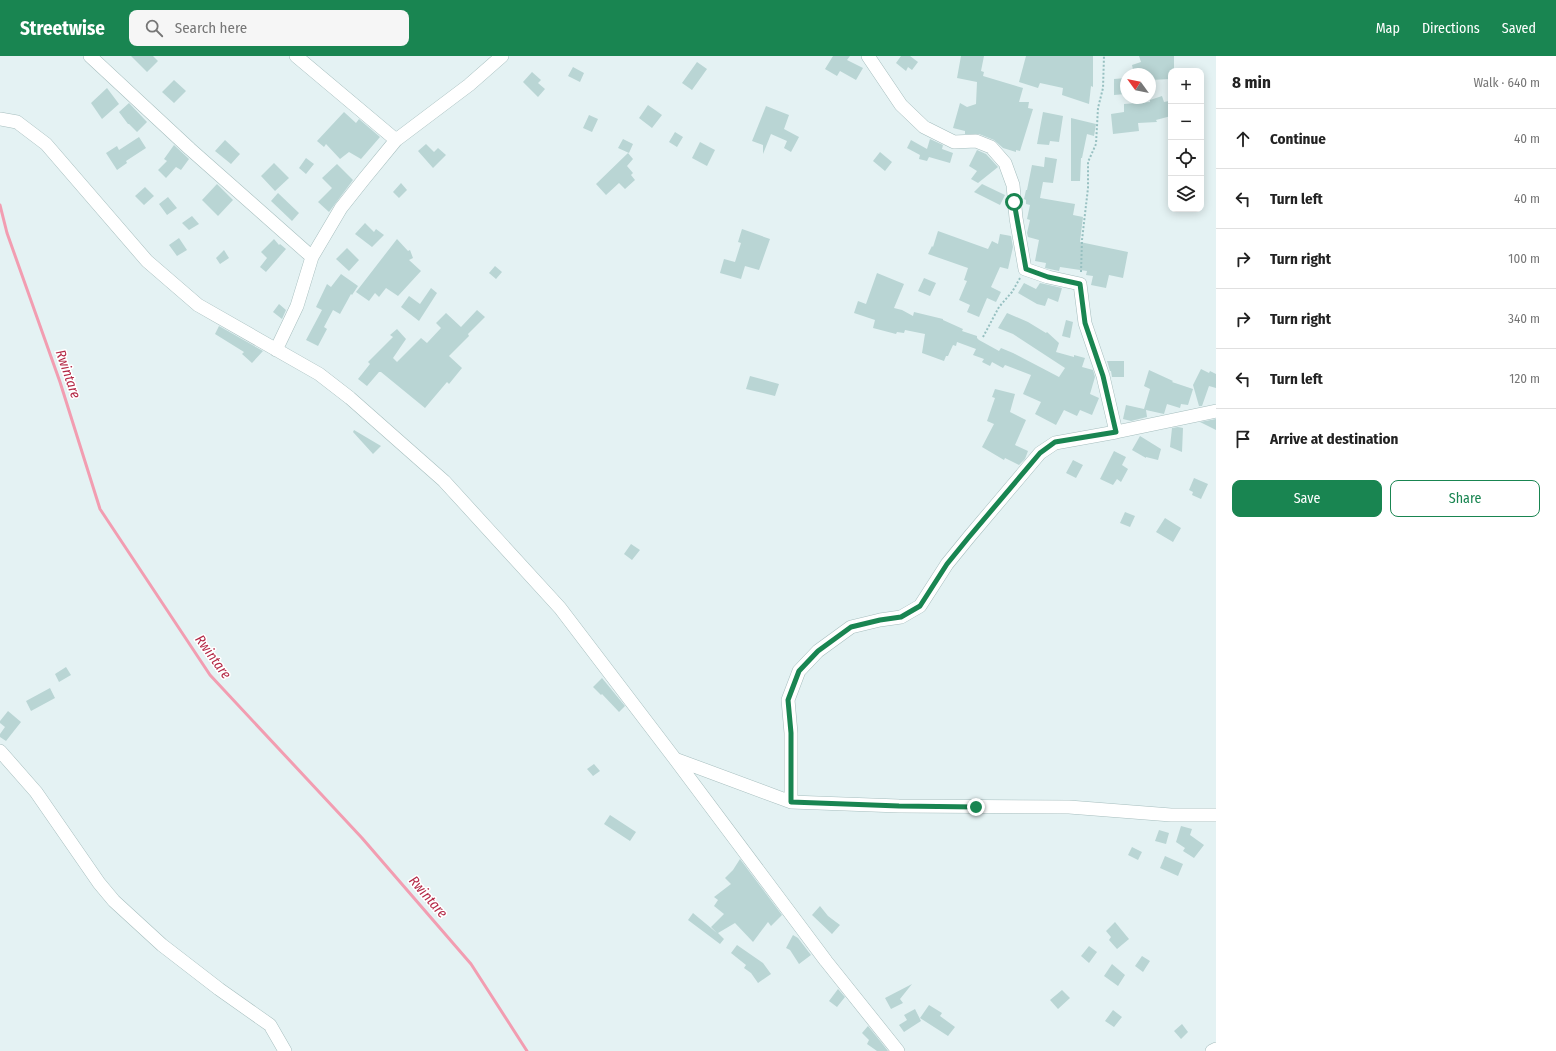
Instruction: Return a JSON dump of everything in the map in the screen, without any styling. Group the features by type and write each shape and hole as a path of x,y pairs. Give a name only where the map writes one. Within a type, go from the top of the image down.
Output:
{"street":[{"path":"90,56 190,149 312,257"},
{"path":"296,56 396,140"},
{"path":"276,350 297,306 305,285 312,257 342,208 396,140 469,85 502,56"},
{"path":"868,56 901,105 924,127 954,142 976,141 991,147 1005,163 1014,185 1016,218 1026,269 1048,277 1080,284 1085,323 1103,376 1116,432"},
{"path":"0,119 17,122 46,144 147,261 198,305 319,374 350,398 444,481 560,608 826,961 898,1051"},
{"path":"791,802 791,733 788,700 799,671 818,651 851,627 901,617 920,606 947,564 969,537 1040,453 1055,442 1116,432 1216,411"},
{"path":"0,751 36,792 99,883 114,901 162,945 219,989 270,1025 285,1051"},
{"path":"675,759 791,802 899,806 1069,807 1171,815 1216,815"},
{"path":"1212,1051 1216,1049"}],"path":[{"path":"1080,284 1082,272 1082,240 1088,188 1088,162 1096,144 1098,108 1103,88 1104,56"},
{"path":"983,337 999,307 1012,292 1026,269"}],"building":[{"path":"131,56 153,56 158,61 147,72"},
{"path":"833,56 850,56 847,60 863,68 856,80 840,71 837,76 825,69"},
{"path":"901,56 910,56 918,62 912,70 908,67 906,71 896,63"},
{"path":"961,56 984,56 981,71 984,72 983,76 1023,88 1019,102 1029,102 1028,108 1033,109 1020,151 1016,150 1016,152 1003,148 994,140 979,134 965,134 965,131 953,128 960,103 967,107 976,104 977,82 957,78"},
{"path":"1026,56 1093,56 1093,87 1091,86 1089,104 1062,95 1063,88 1040,83 1038,88 1019,82"},
{"path":"1139,56 1174,56 1174,68 1168,68 1168,79 1156,80 1156,68 1133,68 1132,65 1141,62"},
{"path":"697,62 707,69 692,90 682,83"},
{"path":"573,67 584,73 580,82 568,76"},
{"path":"532,72 541,80 538,83 545,89 538,97 523,82"},
{"path":"1120,78 1120,94 1114,95 1114,79"},
{"path":"174,80 186,91 174,103 162,92"},
{"path":"107,88 119,104 102,119 91,103"},
{"path":"1162,96 1164,102 1168,101 1168,117 1156,120 1157,122 1138,123 1139,131 1113,134 1111,114 1124,112 1124,104 1156,104 1156,98"},
{"path":"129,103 147,122 137,132 128,124 119,112"},
{"path":"648,105 662,115 652,128 639,118"},
{"path":"766,106 789,115 784,129 799,137 791,152 784,148 787,141 771,134 763,154 763,145 752,141"},
{"path":"344,112 356,123 359,119 380,137 361,159 349,152 340,159 326,144 324,147 317,141"},
{"path":"1043,112 1063,116 1059,142 1050,141 1049,145 1037,144"},
{"path":"589,115 598,119 592,132 583,128"},
{"path":"1071,118 1096,124 1094,136 1087,134 1081,158 1080,181 1071,181"},
{"path":"675,132 683,137 677,147 669,142"},
{"path":"139,137 146,148 126,161 127,163 117,170 106,153 117,146 119,150"},
{"path":"623,139 633,144 629,153 618,148"},
{"path":"930,139 943,145 942,149 953,153 950,163 929,157 927,161 919,159 920,155 907,148 911,140 927,149"},
{"path":"225,140 240,154 231,164 215,151"},
{"path":"700,142 715,150 707,166 692,158"},
{"path":"426,144 434,152 438,148 446,155 433,168 418,151"},
{"path":"174,145 189,159 181,170 176,167 166,178 158,170 167,161 164,159"},
{"path":"977,150 986,154 998,167 978,183 971,179 977,171 969,166"},
{"path":"880,152 892,162 885,171 873,161"},
{"path":"628,153 633,159 627,166 633,173 631,175 635,180 625,189 619,183 606,195 596,184"},
{"path":"1045,157 1057,159 1053,183 1043,182 1040,198 1075,204 1073,215 1083,217 1080,242 1128,252 1123,278 1109,275 1106,288 1091,285 1093,276 1086,275 1087,271 1060,267 1059,271 1045,268 1046,263 1035,261 1039,240 1028,237 1027,233 1030,220 1027,219 1030,205 1026,204 1026,200 1024,199 1032,165 1044,167"},
{"path":"306,158 314,164 306,174 299,168"},
{"path":"274,163 289,178 275,191 261,176"},
{"path":"337,164 353,180 329,212 318,202 332,188 322,178"},
{"path":"401,183 407,190 399,198 393,192"},
{"path":"217,184 233,200 218,216 202,200"},
{"path":"982,184 1005,195 1000,205 974,192"},
{"path":"145,187 154,196 144,205 135,196"},
{"path":"278,193 299,213 292,221 271,201"},
{"path":"168,197 177,208 167,215 159,204"},
{"path":"192,216 199,224 189,230 182,223"},
{"path":"365,223 374,232 376,229 384,235 372,247 355,234"},
{"path":"742,229 770,239 759,270 745,266 741,279 720,273 724,259 735,262 741,243 738,242"},
{"path":"938,231 988,249 992,241 998,244 1000,234 1011,236 1013,247 1008,269 1000,267 991,287 1001,292 996,302 987,298 979,317 967,312 970,305 959,300 967,281 964,280 968,268 928,254 932,246 933,247"},
{"path":"179,238 187,250 177,256 169,245"},
{"path":"274,239 279,245 280,244 286,249 266,272 260,267 267,258 261,252"},
{"path":"397,239 408,251 410,250 413,258 409,260 421,271 398,296 386,288 379,297 375,293 369,301 356,292"},
{"path":"347,248 359,260 349,271 336,259"},
{"path":"224,250 229,258 220,264 216,258"},
{"path":"495,266 502,272 496,279 489,273"},
{"path":"877,273 904,284 894,308 902,310 913,316 914,312 943,319 963,329 962,331 977,336 979,340 999,351 1001,348 1013,353 1059,377 1065,368 1013,334 998,328 1007,313 1028,322 1046,333 1047,332 1059,343 1056,352 1074,357 1074,355 1085,358 1082,367 1093,370 1095,377 1090,394 1099,398 1092,415 1080,410 1077,416 1064,410 1056,425 1035,414 1041,402 1023,394 1031,375 1005,365 1003,368 992,362 990,366 982,362 984,359 973,355 976,349 957,342 956,346 953,345 944,361 922,353 925,334 905,330 904,333 897,332 896,334 873,328 875,320 854,313 858,301 866,304"},
{"path":"341,274 358,286 352,295 351,294 340,314 333,310 324,327 327,329 318,346 306,340 322,310 316,307 327,284 331,287"},
{"path":"924,278 936,283 930,296 918,291"},
{"path":"1024,283 1036,289 1040,283 1062,288 1058,302 1048,298 1045,306 1037,304 1018,293"},
{"path":"431,288 437,293 419,321 401,307 409,296 420,304"},
{"path":"279,304 286,310 282,319 273,312"},
{"path":"477,310 485,317 449,356 462,368 449,384 447,382 425,408 381,372 379,372 367,386 358,379 370,364 368,362 393,337 390,335 397,329 406,339 393,358 397,362 421,338 427,343 441,328 436,323 446,313 461,327"},
{"path":"1066,320 1073,322 1070,338 1062,336"},
{"path":"219,326 263,351 252,363 242,354 244,352 215,334"},
{"path":"1107,361 1124,361 1124,377 1112,377"},
{"path":"1201,369 1209,373 1210,371 1216,374 1216,388 1209,386 1202,406 1199,406 1193,385"},
{"path":"1149,370 1173,381 1172,382 1193,389 1188,405 1181,404 1180,408 1167,404 1164,414 1146,410 1147,417 1131,421 1123,419 1126,405 1144,409 1150,389 1144,386"},
{"path":"750,376 779,384 775,396 746,389"},
{"path":"995,389 1015,394 1010,412 1026,420 1015,445 1028,451 1025,459 1019,465 1005,458 1004,460 982,447 994,424 987,421 995,398 992,397"},
{"path":"1216,419 1216,430 1200,422"},
{"path":"1172,428 1183,428 1182,452 1170,447"},
{"path":"354,430 381,446 373,454 353,432"},
{"path":"1140,436 1161,449 1158,460 1146,458 1132,450"},
{"path":"1114,451 1126,457 1122,465 1128,469 1121,482 1117,479 1113,485 1100,479"},
{"path":"1073,460 1083,465 1076,478 1066,473"},
{"path":"1194,478 1208,484 1201,499 1192,495 1193,492 1189,490"},
{"path":"1125,512 1135,516 1130,527 1120,523"},
{"path":"1165,518 1181,528 1173,542 1156,532"},
{"path":"631,544 640,550 632,560 624,554"},
{"path":"66,667 71,675 59,682 55,674"},
{"path":"602,678 625,706 619,712 593,687"},
{"path":"50,688 55,698 31,711 26,701"},
{"path":"8,711 21,722 6,741 0,737 0,734 5,727 0,723 0,721"},
{"path":"594,764 600,771 593,776 587,769"},
{"path":"610,815 636,832 630,841 604,824"},
{"path":"1181,826 1192,829 1190,835 1204,845 1194,858 1183,851 1185,848 1176,842"},
{"path":"1159,830 1169,833 1166,844 1155,841"},
{"path":"1132,847 1142,852 1138,860 1128,855"},
{"path":"1165,856 1183,864 1178,876 1160,868"},
{"path":"740,859 782,915 771,926 768,922 753,942 735,923 718,933 724,939 720,944 688,920 693,913 717,933 711,927 724,914 714,906 718,900 714,897 731,884 725,878 733,870"},
{"path":"820,906 828,916 840,925 832,934 812,915"},
{"path":"1115,922 1129,939 1117,949 1109,940 1111,937 1106,931"},
{"path":"793,935 798,938 811,955 799,964 790,950 786,948"},
{"path":"737,945 763,963 771,974 758,983 751,973 744,968 746,965 731,953"},
{"path":"1089,946 1097,952 1089,963 1081,956"},
{"path":"1142,956 1150,961 1143,972 1135,966"},
{"path":"1112,964 1125,975 1118,986 1104,976"},
{"path":"912,984 900,999 903,1003 891,1009 885,998"},
{"path":"838,989 845,997 837,1007 829,1001"},
{"path":"1062,990 1070,998 1058,1009 1050,1000"},
{"path":"929,1005 942,1013 940,1016 955,1027 948,1036 920,1018"},
{"path":"915,1009 921,1021 904,1032 899,1025 907,1020 904,1015"},
{"path":"1113,1010 1122,1017 1114,1027 1105,1021"},
{"path":"1182,1024 1188,1032 1181,1039 1174,1031"},
{"path":"868,1026 888,1051 877,1051 867,1044 869,1040 862,1033"}],"waterway":[{"name":"Rwintare","path":"0,205 7,233 60,382 100,509 210,675 362,838 471,964 527,1051"}],"route":[{"path":"976,807 791,802 791,733 788,700 799,671 818,651 851,627 901,617 920,606 947,564 1040,453 1055,442 1116,432 1103,376 1085,323 1080,284 1048,277 1026,269 1014,202"}]}
